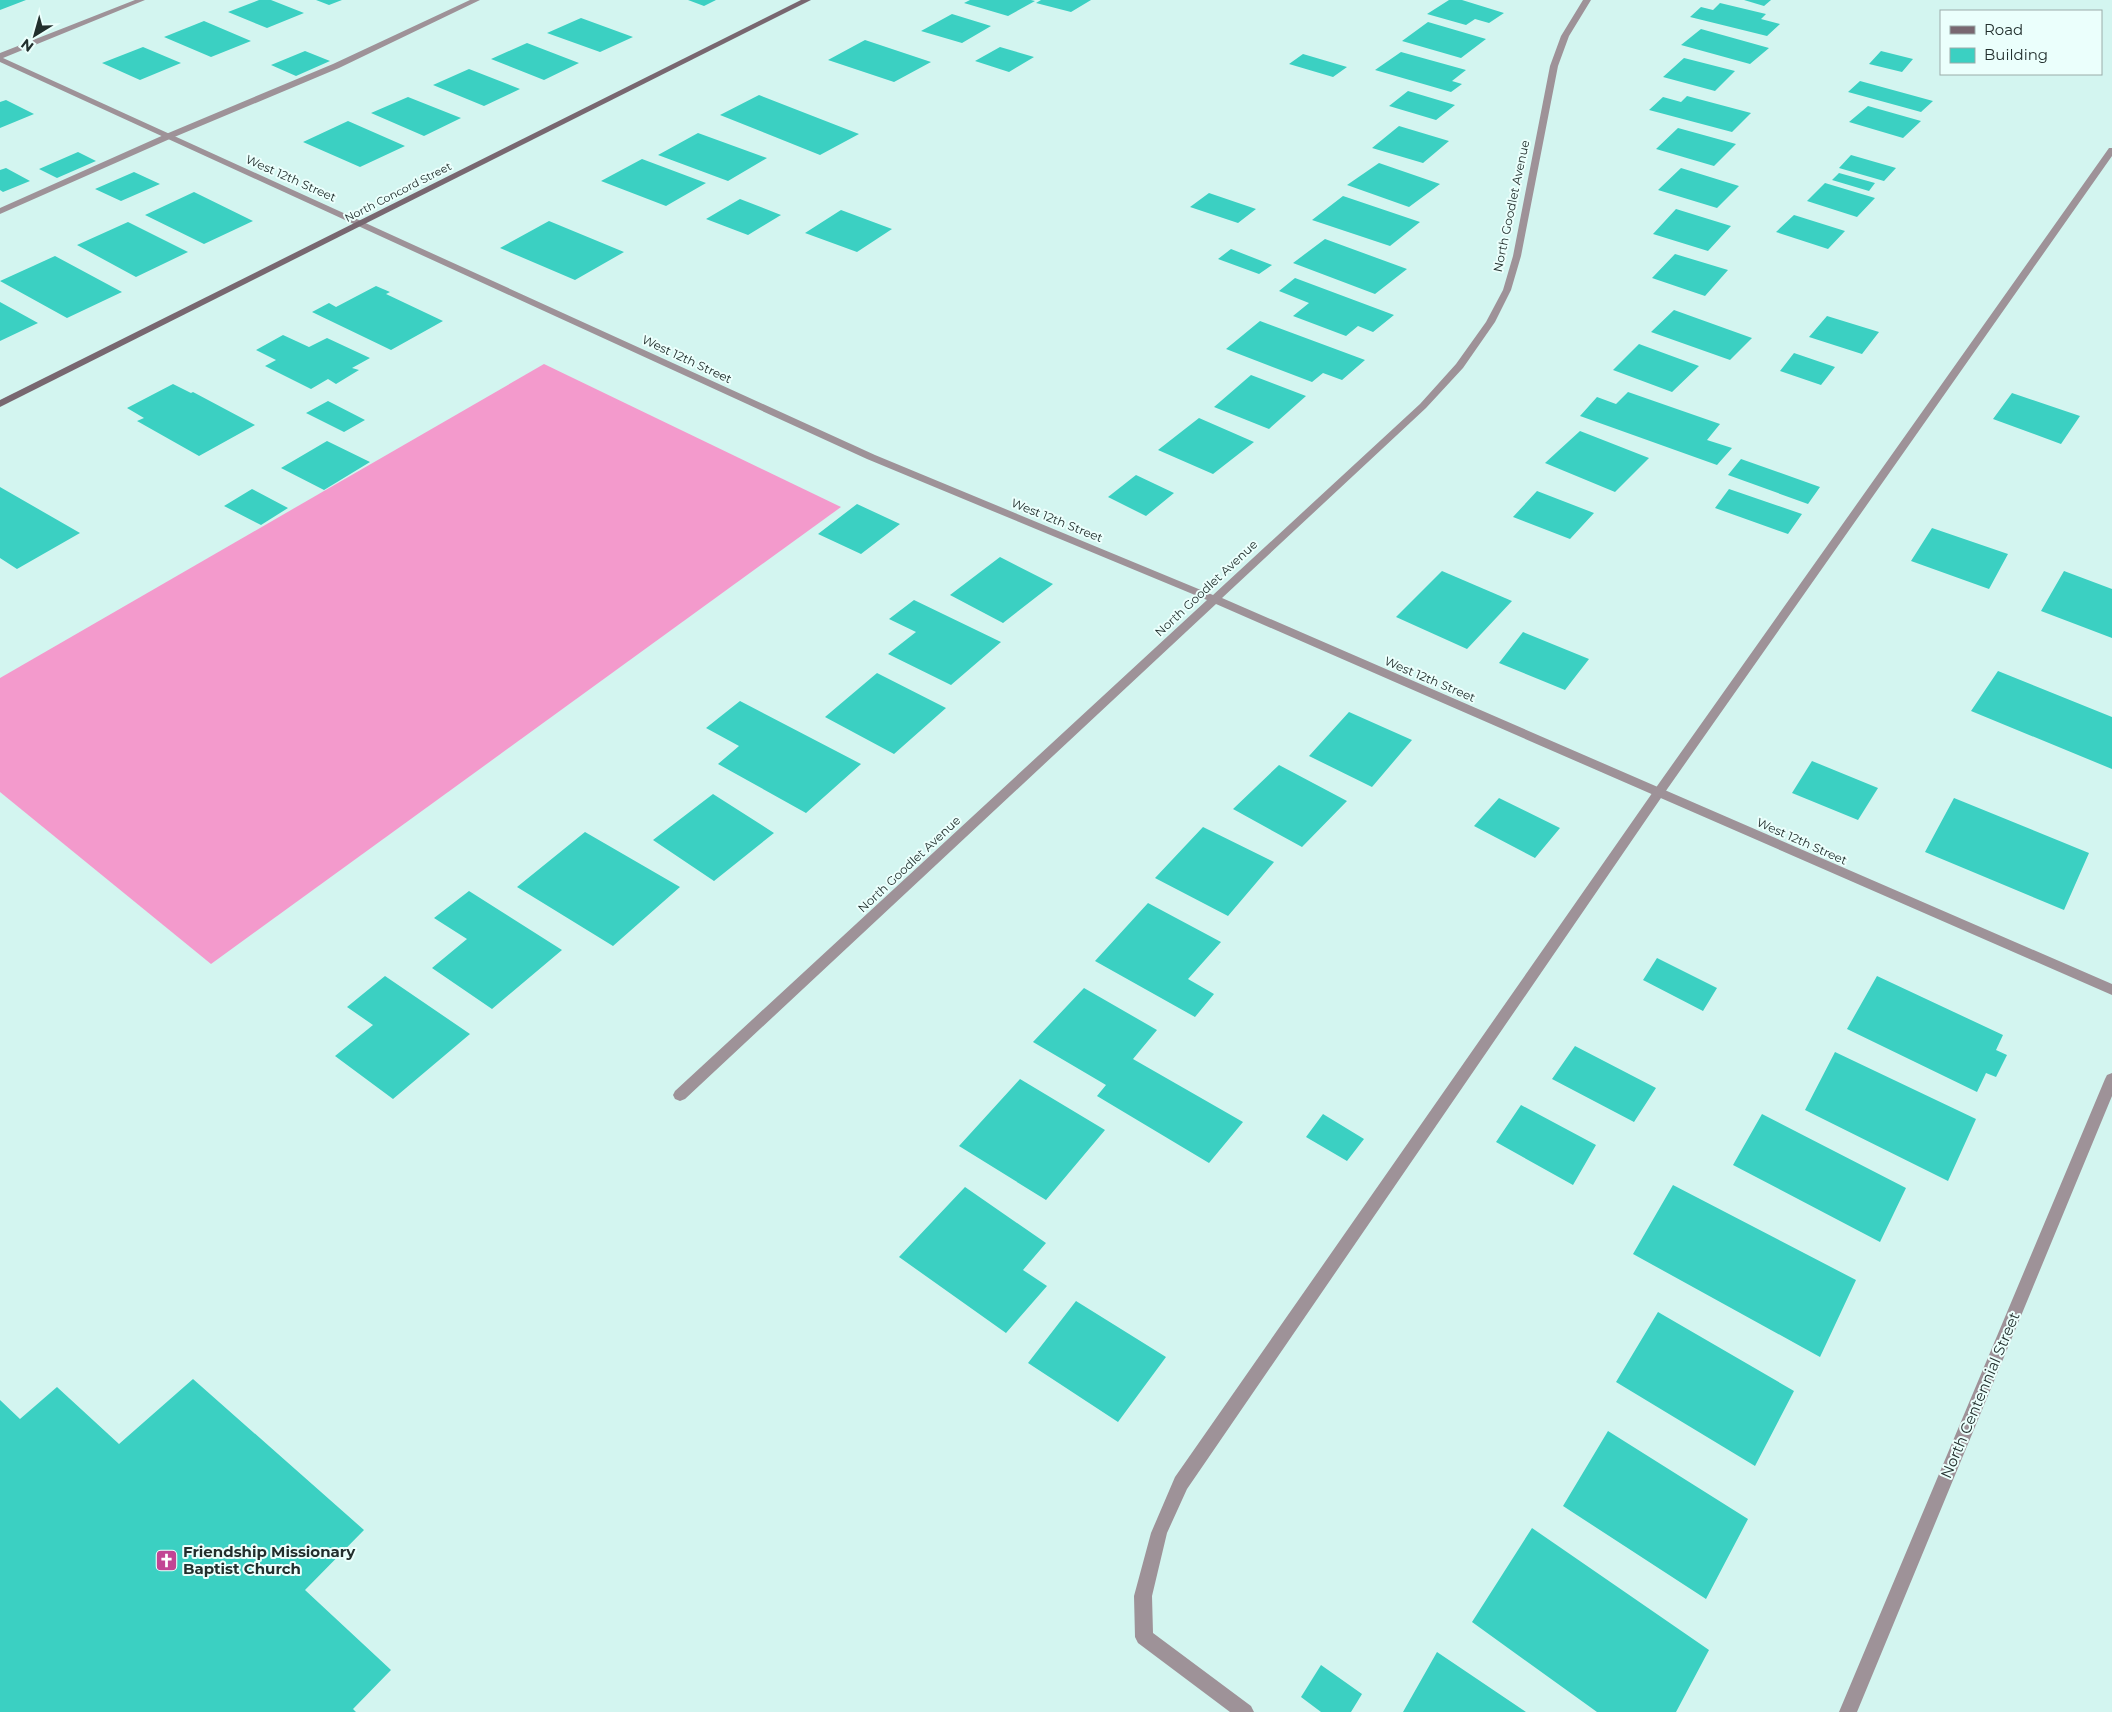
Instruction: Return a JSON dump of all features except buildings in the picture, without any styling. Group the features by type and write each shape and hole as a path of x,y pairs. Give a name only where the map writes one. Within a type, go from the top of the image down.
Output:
{"main road":[{"name":"North Concord Street","path":"0,404 807,0"}],"street":[{"path":"0,57 141,0"},
{"path":"0,210 336,66 476,0"},
{"name":"North Goodlet Avenue","path":"680,1096 1423,406 1472,351 1486,330 1508,287 1517,256 1554,66 1565,36 1587,0"},
{"name":"West 12th Street","path":"0,57 871,457 1214,599 2112,990"},
{"path":"1245,1712 1144,1637 1143,1596 1159,1533 1181,1483 1659,792 2112,150"},
{"name":"North Centennial Street","path":"1848,1712 2112,1079"}],"shaded area":[{"path":"544,364 841,507 211,964 0,792 0,678"}],"place":[{"name":"Friendship Missionary Baptist Church","path":"167,1560"}]}
